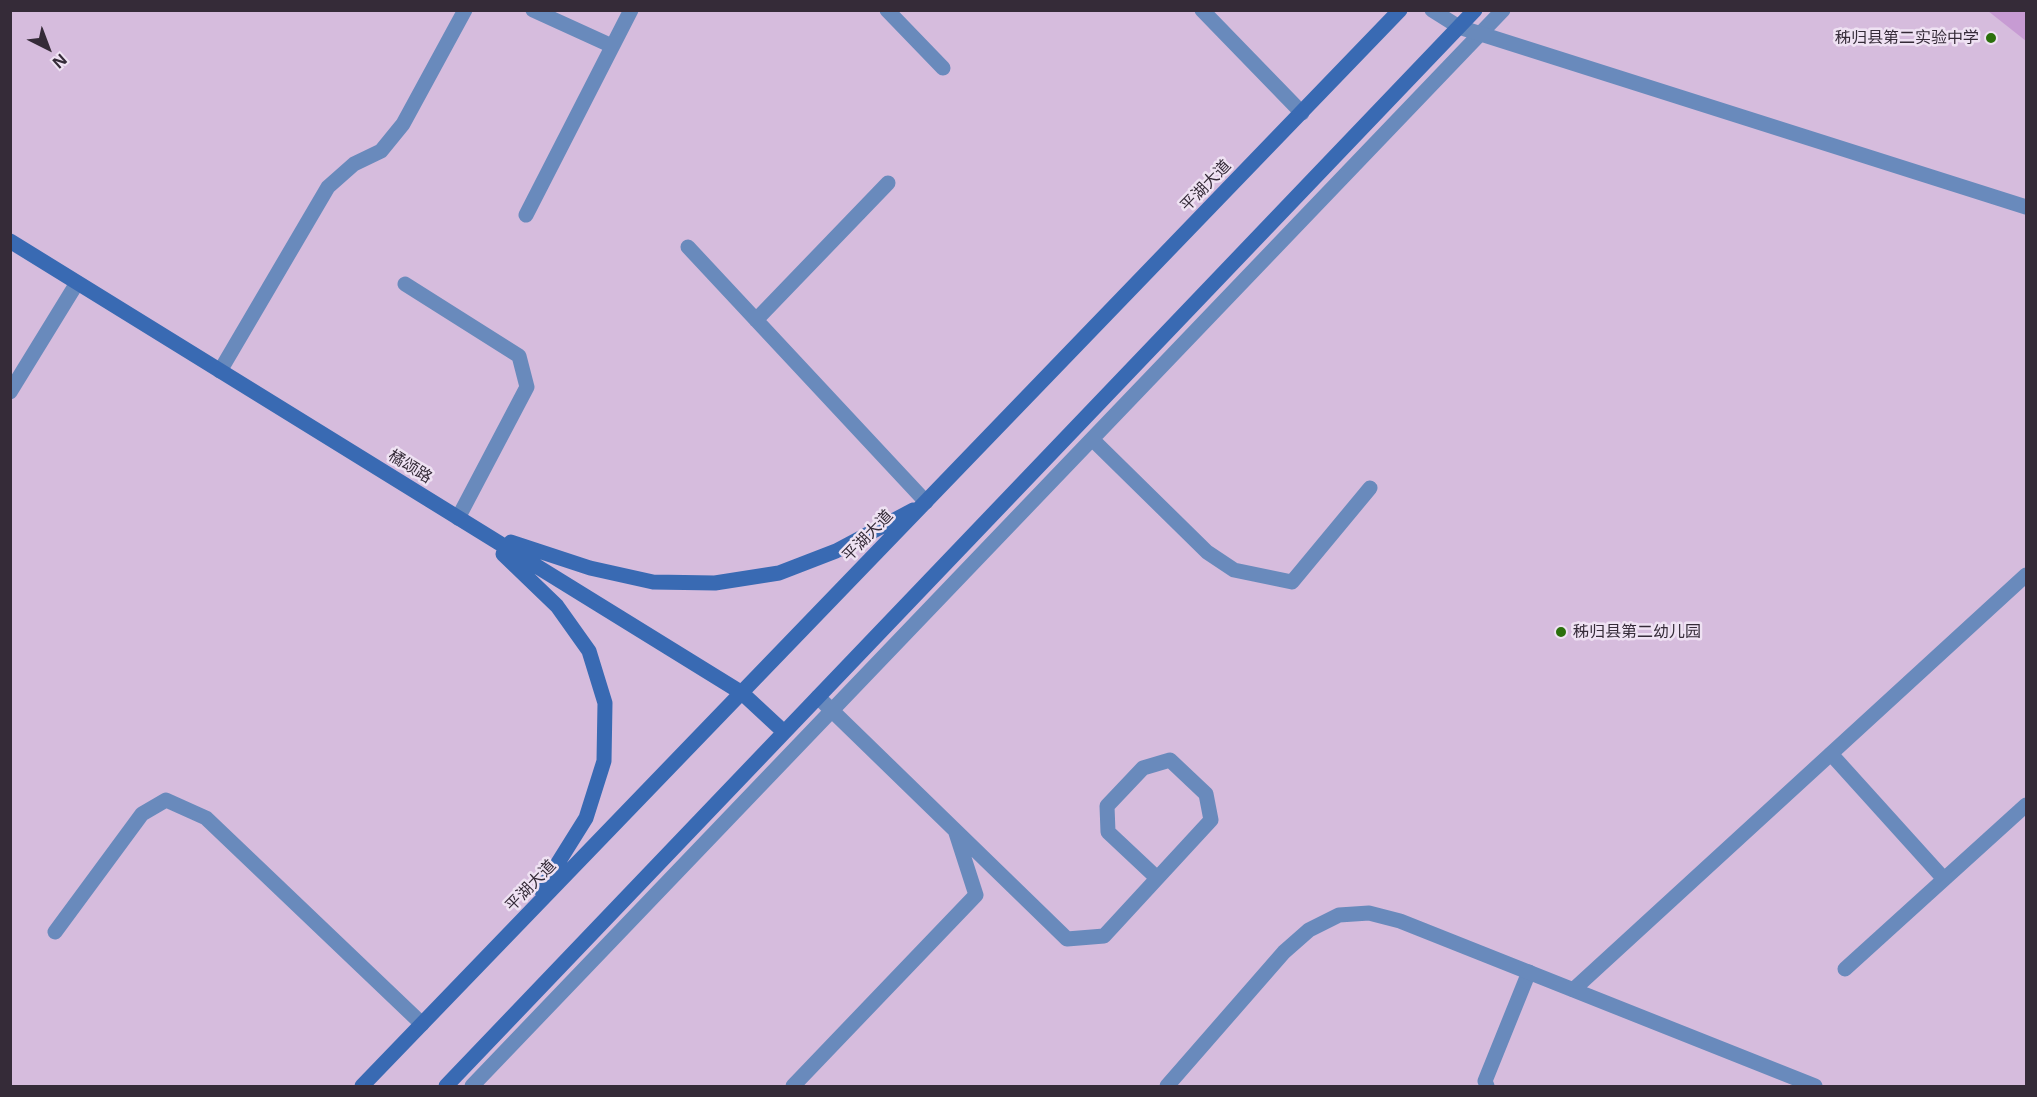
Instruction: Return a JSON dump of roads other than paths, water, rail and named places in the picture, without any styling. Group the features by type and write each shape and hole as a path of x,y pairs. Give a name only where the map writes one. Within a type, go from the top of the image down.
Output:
{"main road":[{"name":"平湖大道","path":"362,1086 1400,10"},
{"path":"446,1086 1475,10"},
{"name":"橘颂路","path":"10,241 742,693 784,732"},
{"path":"463,521 528,549 590,568 653,582 715,584 779,573 836,551 926,502"},
{"path":"463,521 516,565 557,606 589,651 605,703 604,761 586,818 551,876 512,931"}],"street":[{"path":"220,371 328,187 354,164 381,151 403,124 465,10"},
{"path":"532,10 612,46"},
{"path":"526,215 631,10"},
{"path":"887,10 943,68"},
{"path":"1202,10 1302,113"},
{"path":"1431,10 1459,27 2026,207"},
{"path":"472,1086 833,712 1503,10"},
{"path":"756,320 888,183"},
{"path":"688,247 926,502"},
{"path":"10,392 77,283"},
{"path":"405,284 519,356 527,387 463,521"},
{"path":"1093,440 1207,552 1234,570 1292,582 1370,488"},
{"path":"1573,990 2026,575"},
{"path":"818,697 1067,939 1104,936 1211,820 1206,794 1170,760 1143,768 1107,806 1108,832 1157,878"},
{"path":"1831,754 1944,879"},
{"path":"55,932 142,813 166,800 206,818 422,1024"},
{"path":"1845,969 2026,805"},
{"path":"793,1086 976,895 956,831"},
{"path":"1167,1086 1284,952 1309,930 1339,915 1370,913 1400,921 1815,1086"},
{"path":"1487,1086 1485,1081 1529,972"}],"place":[{"name":"秭归县第二实验中学","path":"1991,38"},
{"name":"秭归县第二幼儿园","path":"1561,632"}]}
